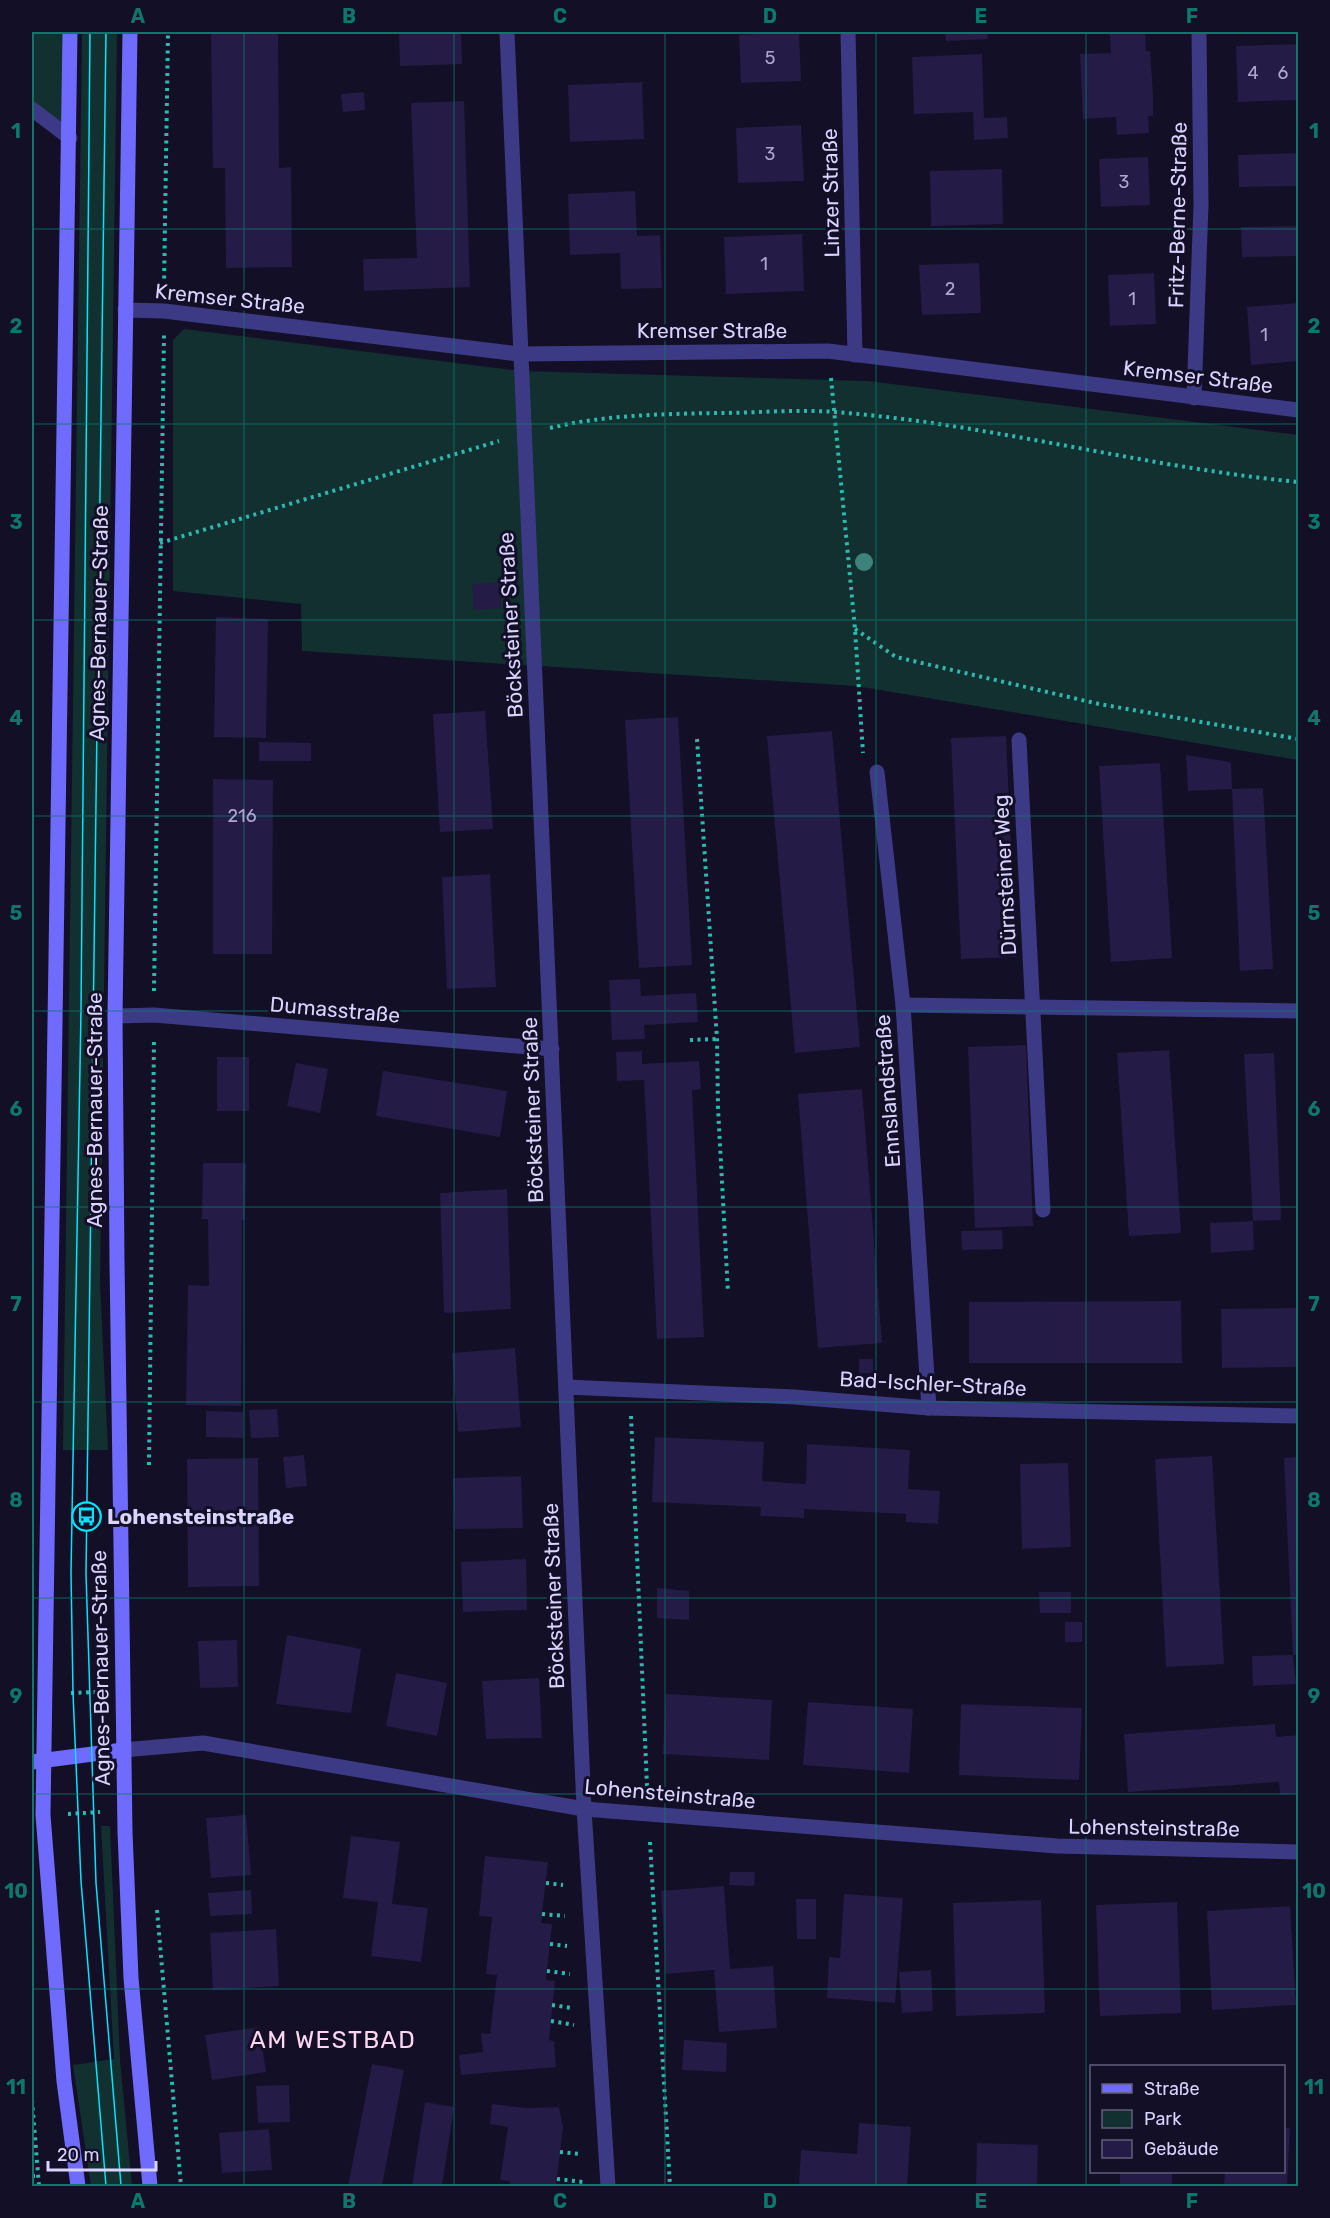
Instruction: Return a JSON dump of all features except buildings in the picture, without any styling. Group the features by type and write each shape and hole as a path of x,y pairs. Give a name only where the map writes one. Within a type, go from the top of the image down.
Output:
{"main road":[{"name":"Agnes-Bernauer-Straße","path":"70,32 45,1694 38,1761 64,2081 78,2187"},
{"name":"Agnes-Bernauer-Straße","path":"130,32 115,1016 124,1810 131,1978 150,2187"},
{"name":"Lohensteinstraße","path":"38,1761 123,1750"}],"street":[{"name":"Böcksteiner Straße","path":"507,32 519,354 552,1049 584,1809 608,2187"},
{"name":"Linzer Straße","path":"848,32 855,355"},
{"name":"Fritz-Berne-Straße","path":"1194,399 1202,206 1199,32"},
{"path":"32,109 70,138"},
{"name":"Kremser Straße","path":"125,310 164,310 519,354 828,351 1194,399 1299,410"},
{"name":"Dürnsteiner Weg","path":"1019,740 1043,1210"},
{"name":"Ennslandstraße","path":"877,772 903,1005 929,1407"},
{"path":"903,1005 1299,1011"},
{"name":"Dumasstraße","path":"115,1016 154,1016 552,1049"},
{"name":"Bad-Ischler-Straße","path":"566,1387 794,1397 929,1407 1299,1416"},
{"name":"Lohensteinstraße","path":"123,1750 203,1743 584,1809 1057,1846 1299,1852"}],"path":[{"path":"149,1476 168,32"},
{"path":"828,351 855,628 863,757 877,772"},
{"path":"549,429 583,420 673,414 834,412 1011,435 1243,477 1299,482"},
{"path":"160,543 499,441"},
{"path":"855,628 896,657 1098,704 1299,739"},
{"path":"697,739 717,1039 718,1108 728,1293"},
{"path":"690,1040 717,1039"},
{"path":"631,1407 647,1786"},
{"path":"45,1694 122,1691"},
{"path":"43,1815 124,1810"},
{"path":"650,1842 670,2187"},
{"path":"156,1900 181,2187"},
{"path":"32,2100 39,2187"},
{"path":"32,2176 39,2176"},
{"path":"557,2179 586,2183"}],"green space":[{"path":"32,32 63,32 64,134 32,109"},
{"path":"82,32 117,32 100,1281 108,1450 63,1450"},
{"path":"184,329 521,371 868,381 1298,435 1298,760 856,686 302,651 301,604 173,591 173,340"},
{"path":"101,1826 110,1826 120,2060 132,2186 91,2186 73,2065 114,2059"}],"tram line":[{"path":"90,32 81,1010 71,1573 73,1693 81,1881 106,2186"},
{"path":"106,32 86,1574 96,1883 121,2186"}],"place":[{"name":"Lohensteinstraße","path":"86,1517"}],"district":[{"name":"AM WESTBAD","path":"333,2040"}]}
